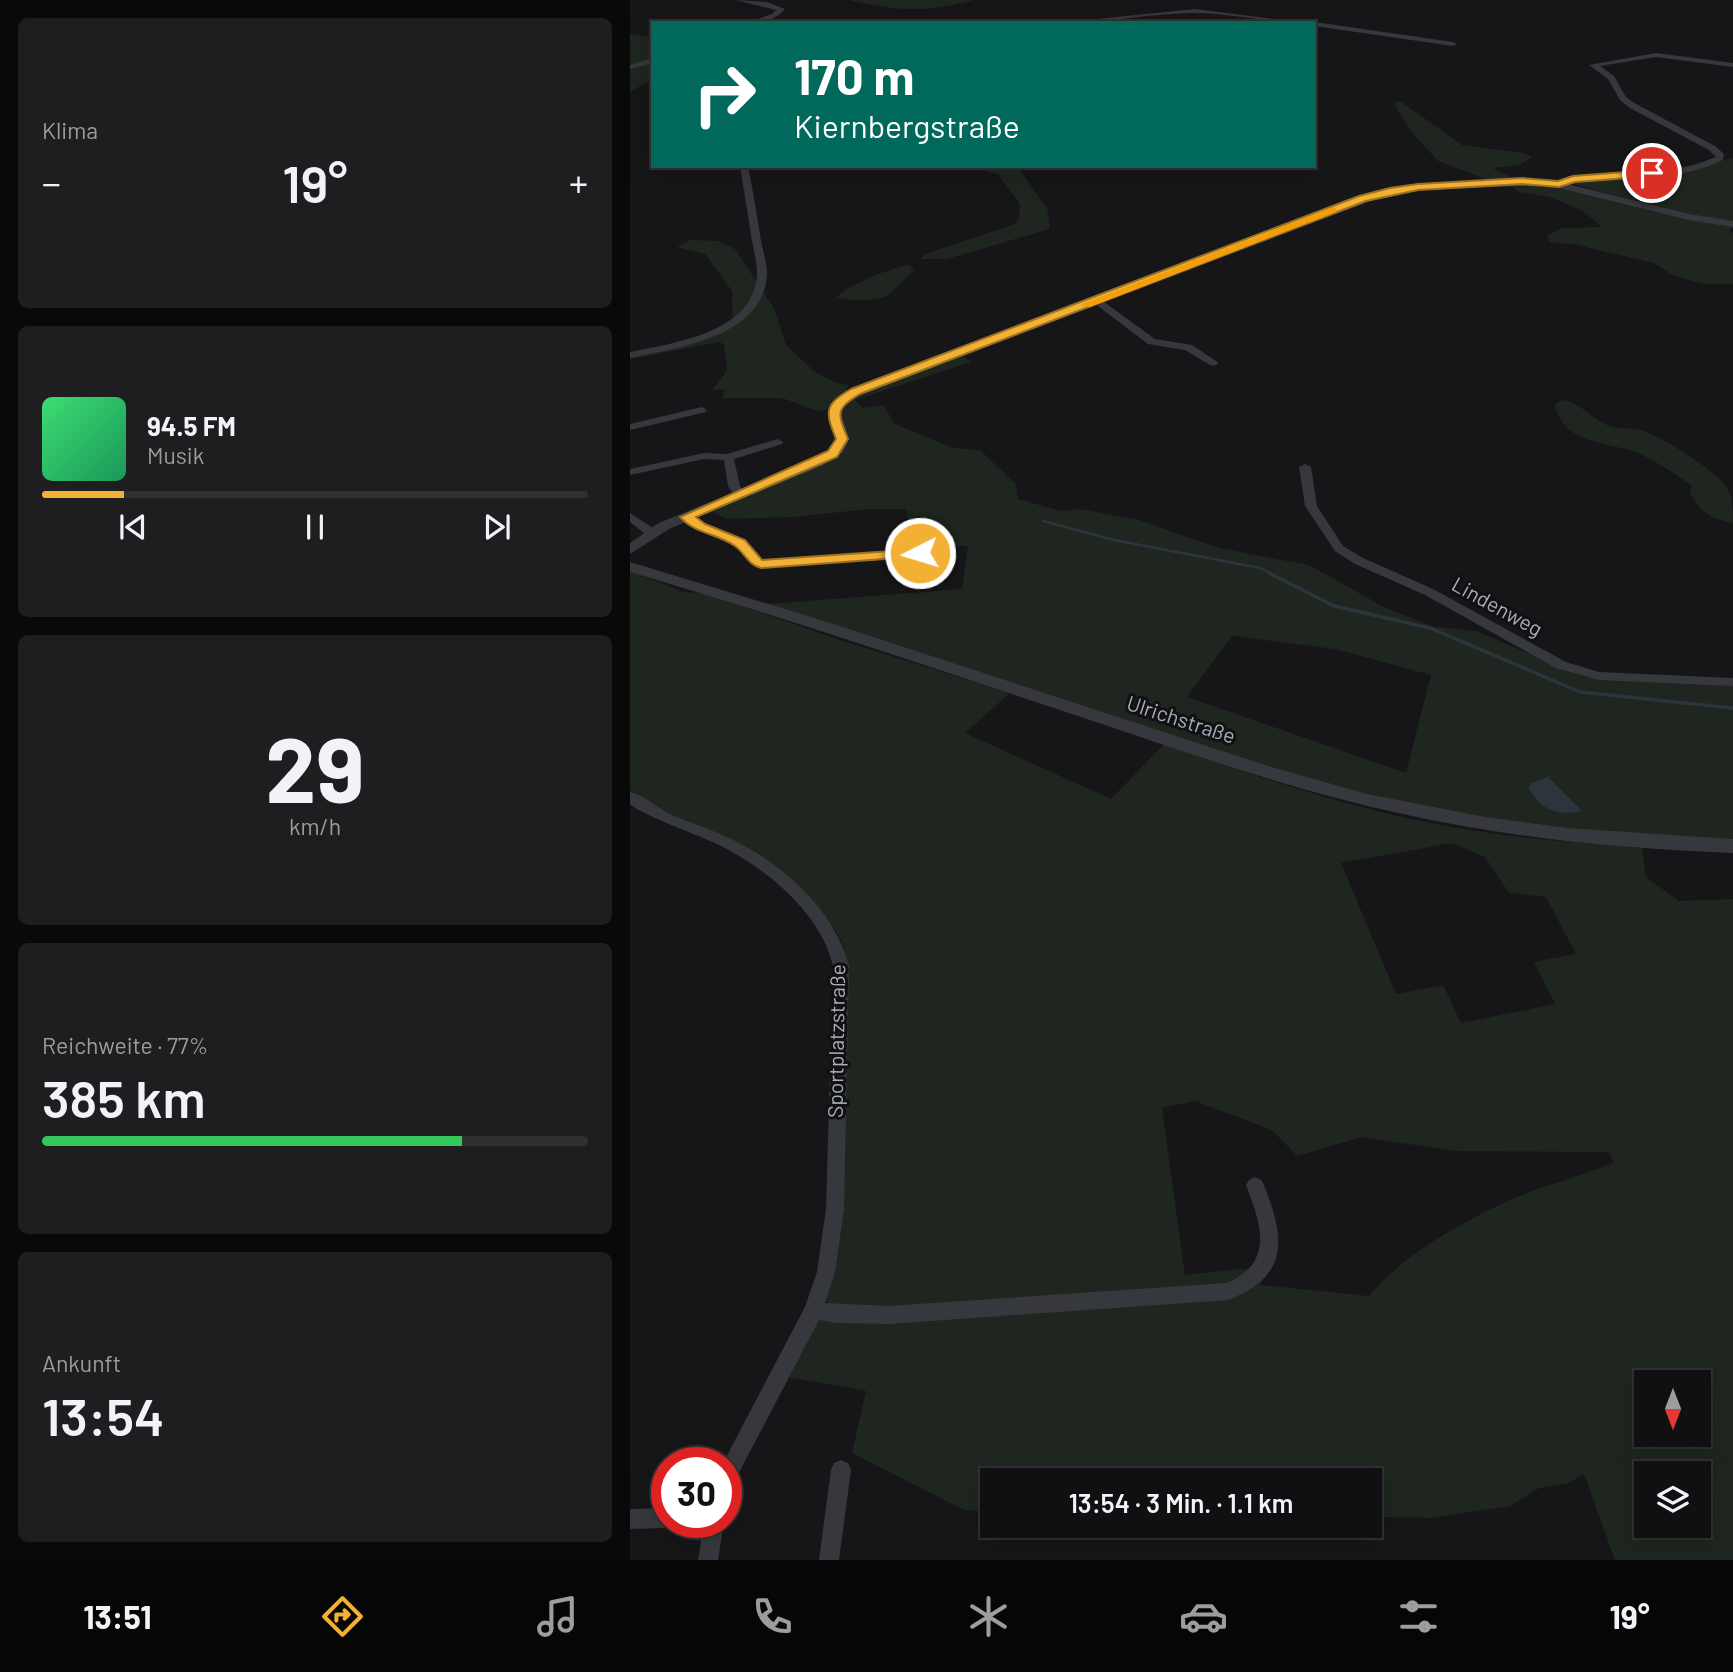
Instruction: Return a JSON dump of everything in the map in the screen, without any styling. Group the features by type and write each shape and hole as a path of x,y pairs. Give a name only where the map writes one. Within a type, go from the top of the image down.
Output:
{"street":[{"path":"739,0 780,9 775,16 757,21"},
{"path":"1083,21 1195,11 1286,21"},
{"path":"1316,24 1453,44"},
{"path":"1559,184 1567,179 1608,178 1683,169 1720,158 1720,153 1712,148 1627,102 1611,78 1592,65 1656,55 1733,65"},
{"path":"630,68 651,61"},
{"path":"630,68 651,70"},
{"path":"630,355 708,335 732,323 756,299 762,284 762,273 744,168"},
{"path":"630,550 652,533 833,454 842,439 834,418 834,409 848,395 1343,206 1390,191 1522,181 1559,184 1689,217 1733,224"},
{"path":"1097,301 1152,342 1188,347 1214,363"},
{"path":"630,427 702,410"},
{"path":"630,472 704,456 728,457 778,442"},
{"path":"728,457 732,461 734,488 739,495"},
{"name":"Lindenweg","path":"1305,467 1311,506 1339,548 1359,561 1429,592 1561,665 1599,677 1733,682"},
{"path":"630,516 652,533"},
{"path":"687,517 700,527 740,543 756,562 761,564 920,553"},
{"name":"Ulrichstraße","path":"630,566 1251,767 1372,801 1455,818 1554,833 1657,843 1733,846"},
{"name":"Sportplatzstraße","path":"630,797 649,809 723,841 766,865 820,918 838,949 841,966 832,1245 814,1310 742,1447"},
{"path":"814,1310 859,1316 901,1315 1228,1291 1255,1279 1269,1257 1265,1213 1255,1185"},
{"path":"829,1560 841,1470"},
{"path":"630,1519 651,1518"},
{"path":"708,1560 711,1538"}],"shaded area":[{"path":"850,0 973,0 942,7 912,9"},
{"path":"630,34 651,37 651,80 630,92"},
{"path":"1400,101 1462,145 1524,153 1532,157 1519,165 1493,168 1520,182 1537,182 1733,225 1729,230 1733,233 1733,284 1705,284 1674,276 1654,263 1577,245 1550,242 1547,236 1562,228 1602,227 1583,211 1550,197 1519,192 1511,185 1491,181 1438,161 1415,136 1396,108 1395,102"},
{"path":"1733,158 1733,222 1674,212 1569,183 1575,180 1668,172"},
{"path":"922,168 962,168 943,170"},
{"path":"976,168 1018,168 1047,208 1050,229 947,259 921,259 925,254 1015,224 1019,219 1020,204 998,174"},
{"path":"690,240 718,241 735,249 774,308 786,345 815,372 836,383 848,385 847,393 826,410 817,411 782,398 722,398 725,389 712,390 727,371 724,345 720,342 630,359 630,356 665,349 733,325 732,291 705,254 677,247"},
{"path":"909,265 914,271 888,295 862,300 837,297 871,277"},
{"path":"960,354 971,362 855,400 863,408 883,405 895,424 953,448 980,450 1016,484 1018,499 1061,511 1079,509 1136,519 1219,548 1309,565 1384,607 1435,627 1476,631 1579,675 1602,679 1733,685 1733,842 1528,826 1401,804 1299,777 768,604 962,589 968,546 908,548 907,509 726,519 710,510 839,453 837,414 845,401","holes":["1232,636 1335,649 1431,675 1406,773 1187,697"]},
{"path":"1561,400 1578,406 1607,425 1648,433 1707,469 1723,482 1729,491 1733,523 1714,518 1703,511 1690,494 1692,486 1661,465 1640,454 1590,440 1568,428 1555,405"},
{"path":"630,571 683,592 704,593 840,640 1010,693 965,733 1111,799 1164,744 1281,784 1401,817 1503,835 1642,848 1646,877 1679,901 1733,899 1733,1560 1615,1560 1584,1474 1567,1484 1539,1488 1510,1506 1430,1518 1382,1517 1382,1468 980,1468 980,1511 964,1510 852,1453 866,1391 788,1377 818,1321 828,1318 831,1308 826,1299 848,984 844,948 832,925 821,912 758,858 719,834 641,800 630,791","holes":["1452,843 1485,857 1509,893 1546,897 1576,954 1534,962 1555,1004 1461,1023 1443,985 1396,994 1341,863","1195,1101 1272,1130 1297,1156 1362,1137 1455,1151 1608,1152 1614,1162 1517,1197 1477,1216 1418,1251 1369,1296 1260,1285 1270,1266 1185,1275 1162,1108"]},
{"path":"1548,777 1582,811 1558,812 1539,802 1529,789 1531,783"}],"waterway":[{"path":"1043,521 1114,540 1260,568 1272,574"},
{"path":"1269,573 1334,606 1430,628 1580,692 1733,708"}],"slow traffic":[{"path":"1086,305 1333,210"}],"route":[{"path":"920,553 761,564 756,562 740,543 705,530 687,517 833,454 842,439 834,418 834,409 836,404 856,391 1363,198 1418,187 1522,181 1559,184 1563,180 1652,173"}]}
